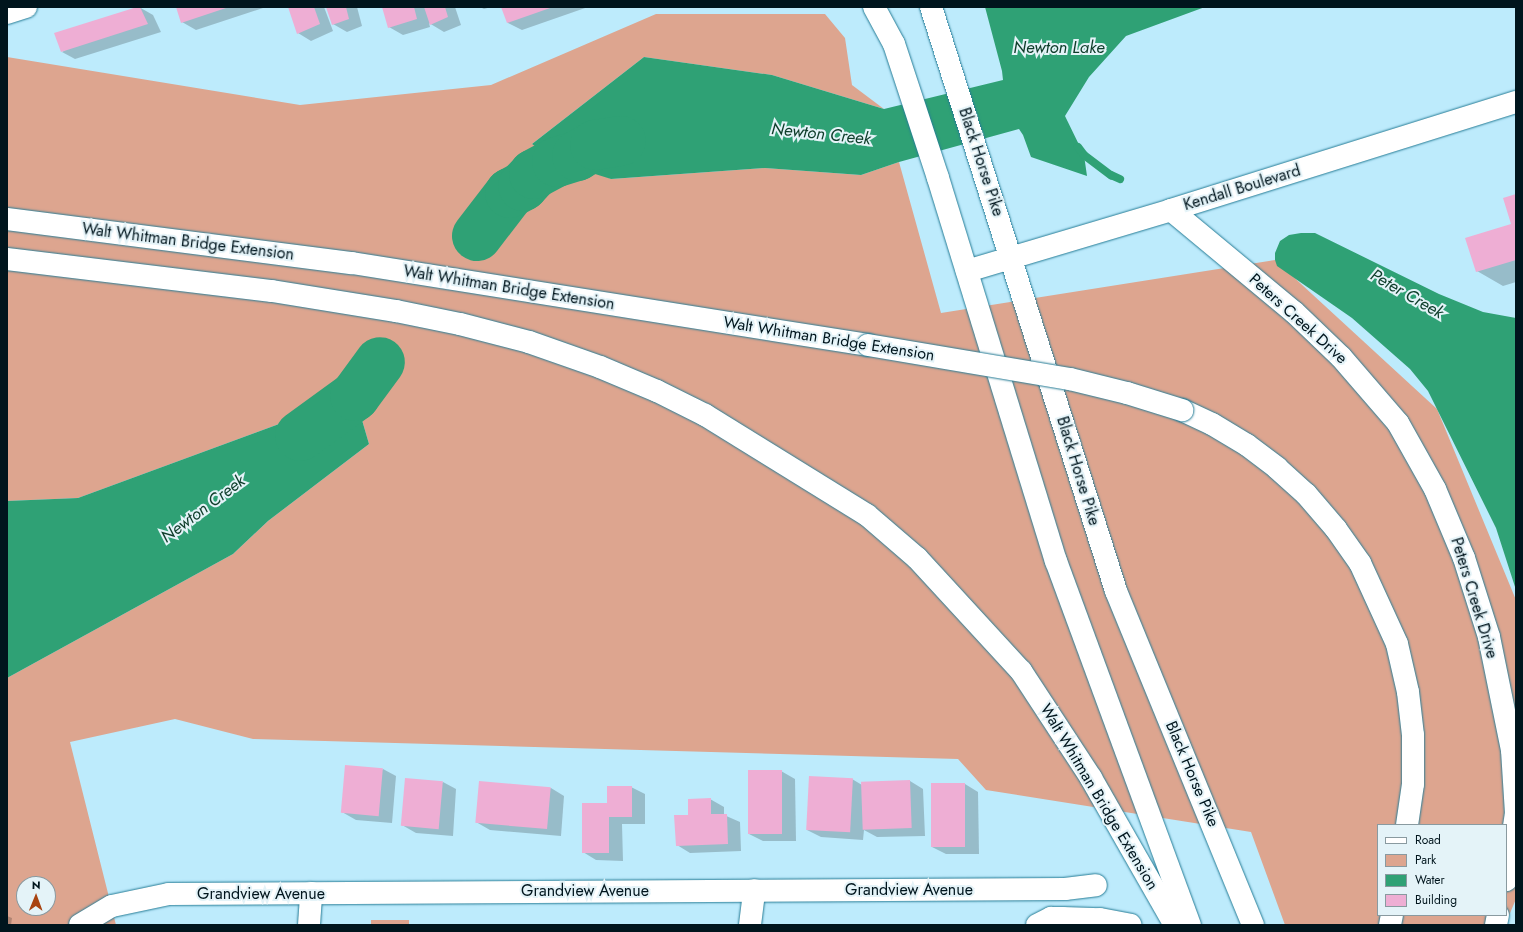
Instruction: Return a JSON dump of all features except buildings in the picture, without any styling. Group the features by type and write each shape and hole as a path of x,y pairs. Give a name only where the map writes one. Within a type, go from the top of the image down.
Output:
{"main road":[{"path":"7,13 26,7"},
{"path":"874,7 894,44 908,86 967,271 1056,562 1190,925"},
{"name":"Black Horse Pike","path":"931,7 982,164 1116,591 1253,925"},
{"name":"Kendall Boulevard","path":"967,271 1171,210 1516,102"},
{"name":"Peters Creek Drive","path":"1171,210 1294,312 1341,357 1398,423 1435,489 1464,558 1489,637 1512,750 1516,813 1507,873"},
{"name":"Walt Whitman Bridge Extension","path":"7,219 352,263 868,344 1070,379 1127,393 1182,410 1212,424 1247,445 1277,468 1306,494 1336,529 1360,563 1397,644 1408,692 1413,735 1413,784 1407,824"},
{"name":"Walt Whitman Bridge Extension","path":"7,259 272,291 396,310 460,324 529,342 600,367 657,391 705,415 867,515 917,558 1021,671 1092,778 1175,925"},
{"name":"Grandview Avenue","path":"80,925 112,906 170,894 754,890 1065,890 1096,885"},
{"path":"750,925 754,890"},
{"path":"309,925 311,893"},
{"path":"1044,922 1100,919 1130,925"}],"green space":[{"path":"656,14 825,14 845,38 852,85 884,109 772,75 644,57 532,144 611,179 765,168 861,175 899,162 941,313 1275,260 1437,409 1516,600 1516,899 1505,925 1285,925 1251,832 986,790 958,759 253,739 175,719 70,742 116,925 7,925 7,678 233,554 268,521 369,444 355,396 78,498 7,501 7,57 300,105 491,85"},
{"path":"371,920 409,920 409,925 371,925"}],"water":[{"name":"Newton Lake","path":"985,7 1205,7 1126,36 1089,77 1065,116 1084,155 1087,176 1031,157 1023,135 1019,129 899,162 861,175 765,168 611,179 557,162 532,144 644,57 772,75 884,109 1003,80"},
{"path":"1315,233 1439,294 1483,312 1516,318 1516,590 1496,528 1428,391 1410,369 1352,318 1277,266 1275,253 1280,241 1289,235"},
{"path":"355,396 369,444 268,521 233,554 7,678 7,501 78,498"}],"waterway":[{"name":"Newton Creek","path":"477,236 510,193 523,186 534,174 557,162 577,156 595,145 621,141"},
{"name":"Peter Creek","path":"1078,147 1084,155 1111,175 1120,179"},
{"name":"Newton Creek","path":"300,436 355,396 380,362"}]}
